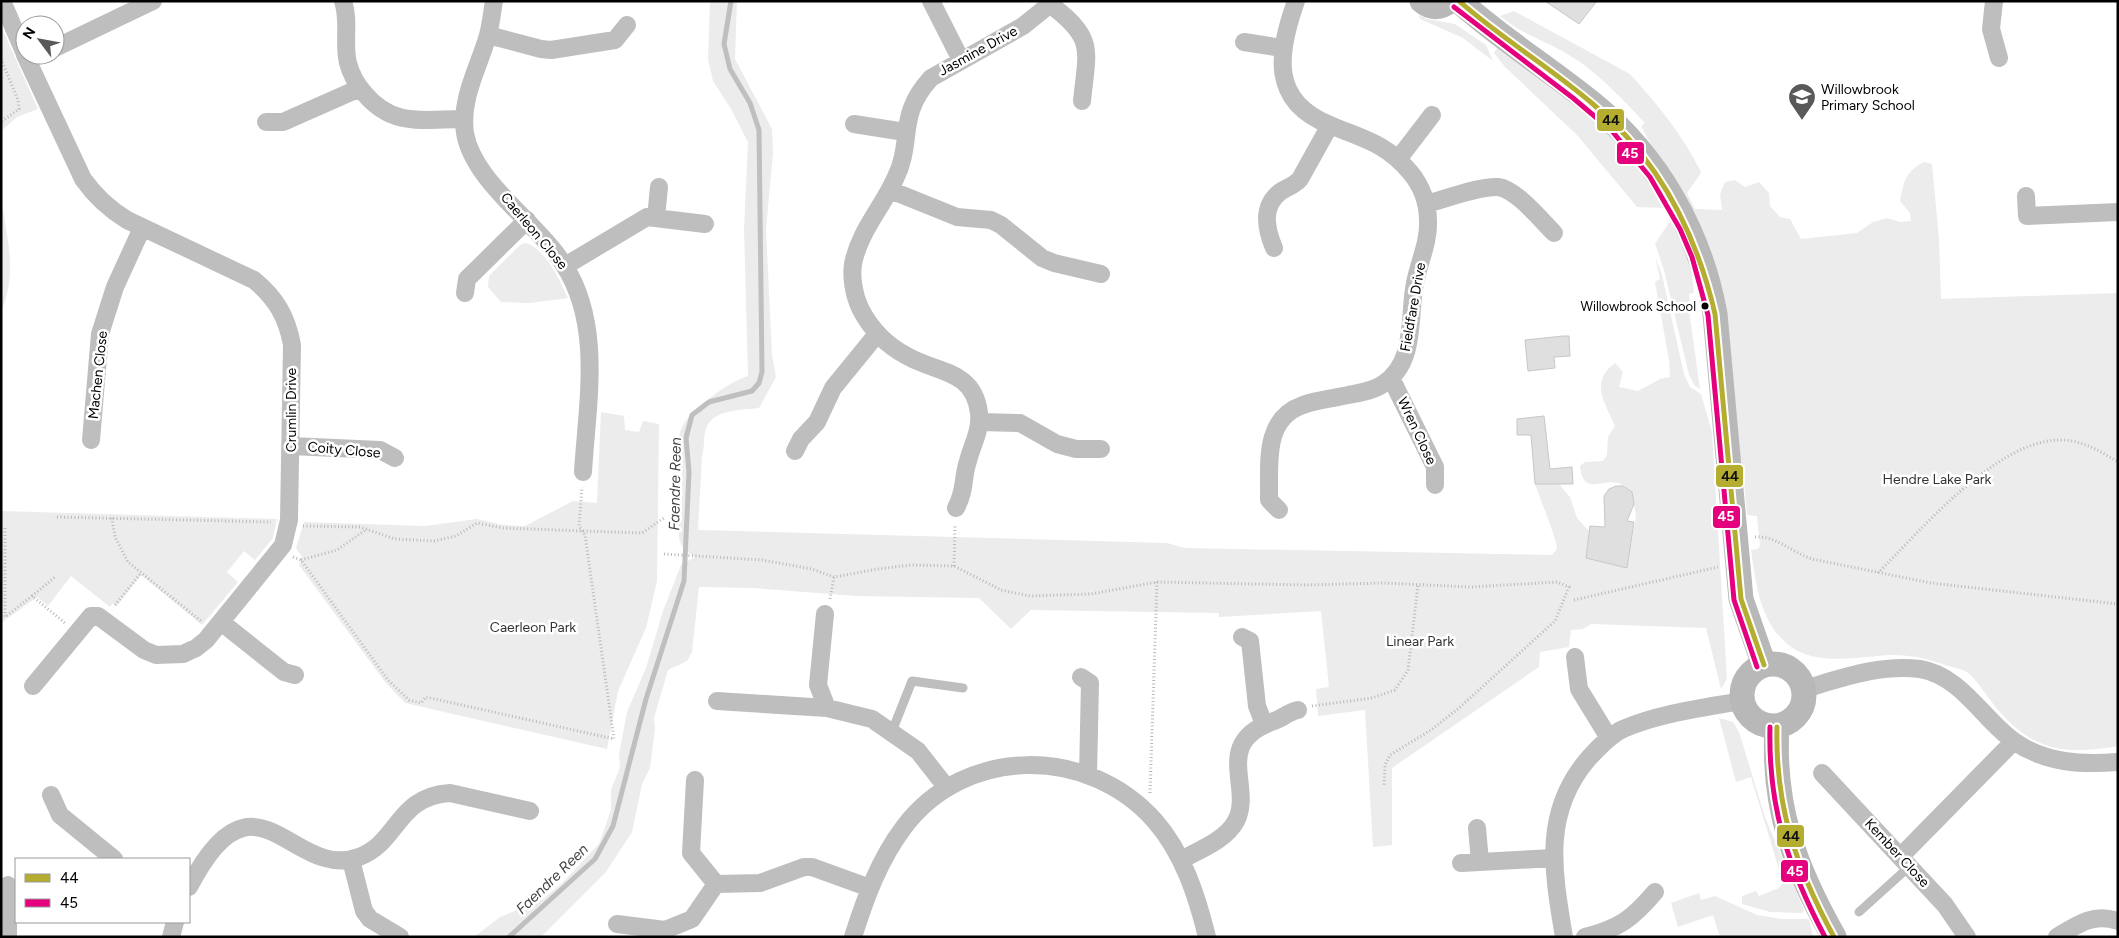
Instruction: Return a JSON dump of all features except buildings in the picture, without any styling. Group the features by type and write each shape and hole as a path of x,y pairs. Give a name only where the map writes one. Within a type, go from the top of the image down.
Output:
{"street":[{"name":"Crumlin Drive","path":"2,1 15,27"},
{"path":"65,43 153,1"},
{"path":"343,1 347,14 348,62 360,88 378,108 387,115 402,119 464,119"},
{"name":"Caerleon Close","path":"494,1 488,35 470,87 464,119 466,135 475,161 565,266 580,301 589,332 583,472"},
{"path":"931,1 961,60"},
{"name":"Fieldfare Drive","path":"1296,1 1282,48 1282,66 1286,84 1294,99 1305,112 1330,125 1368,139 1399,158 1413,176 1426,204 1427,236 1413,293 1411,335 1406,353 1391,378"},
{"path":"1422,1 1430,7 1437,7 1450,1"},
{"path":"1459,1 1495,32 1594,105 1615,124 1661,179 1685,221 1707,277 1715,314 1738,584 1741,600 1764,665"},
{"path":"1994,1 1991,28 1999,58"},
{"path":"1052,3 1070,20 1084,39 1086,49 1082,101"},
{"name":"Jasmine Drive","path":"980,422 976,400 962,379 950,372 909,357 876,334 858,303 853,286 853,266 864,232 890,190 901,166 905,132 913,102 921,89 931,78 1012,33 1052,3"},
{"path":"488,35 551,50 615,40 627,25"},
{"path":"1244,42 1282,48"},
{"name":"Crumlin Drive","path":"33,65 82,178 91,191 115,212 142,228 241,272 267,291 285,317 292,345 289,520 283,545 213,623 196,648 170,656 156,655 144,650 98,616 91,616 33,686"},
{"path":"266,122 283,122 360,88"},
{"path":"1399,158 1432,115"},
{"path":"854,124 905,132"},
{"path":"1274,248 1266,228 1268,209 1281,192 1293,186 1300,179 1330,125"},
{"path":"1426,204 1486,188 1498,187 1515,195 1554,233"},
{"path":"656,218 659,188"},
{"path":"890,190 957,217 991,220 1001,225 1042,258 1067,267 1101,274"},
{"path":"2026,196 2027,216 2118,212"},
{"path":"565,266 647,217 705,224"},
{"path":"465,293 467,279 527,220"},
{"name":"Machen Close","path":"91,440 100,334 116,286 142,228"},
{"path":"795,451 801,438 818,422 833,388 876,334"},
{"path":"1279,510 1270,500 1270,445 1274,430 1282,418 1302,405 1368,390 1382,385 1391,378"},
{"name":"Wren Close","path":"1391,378 1435,467 1435,485"},
{"path":"956,508 964,493 966,467 980,422 1009,421 1020,423 1057,444 1076,449 1101,449"},
{"name":"Coity Close","path":"291,446 380,450 395,458"},
{"path":"825,614 818,685 827,708"},
{"path":"213,623 284,672 295,674"},
{"path":"1242,637 1250,641 1257,706 1264,724"},
{"path":"1575,658 1579,690 1609,738"},
{"path":"1764,665 1785,666 1794,671 1804,689 1802,709 1787,724 1777,727 1758,723 1745,710 1742,701 1744,683 1749,675 1764,665"},
{"path":"1804,689 1868,670 1921,670 1943,676 2014,741 2038,755 2064,762 2092,764 2118,762"},
{"path":"1081,677 1090,683 1088,775"},
{"path":"1564,937 1554,858 1556,821 1568,788 1592,755 1609,738 1621,730 1640,723 1742,701"},
{"path":"717,702 827,708 872,718 891,734 918,751 947,788"},
{"path":"1181,860 1224,836 1237,820 1241,809 1237,765 1240,751 1246,740 1264,724 1276,721 1289,712 1298,710"},
{"path":"1777,727 1775,758 1781,812 1787,834 1810,889 1834,937"},
{"path":"1905,861 2014,741"},
{"path":"853,937 870,888 904,828 915,814 947,788 989,770 1025,764 1064,768 1088,775 1124,794 1144,809 1156,822 1181,860 1199,906 1207,937"},
{"name":"Kember Close","path":"1822,773 1945,904 1967,937"},
{"path":"695,780 691,852 716,884"},
{"path":"190,885 211,849 222,838 248,828 262,828 276,833 326,859 336,861 351,860 372,850 414,806 427,797 438,794 450,794 530,811"},
{"path":"51,795 60,815 113,858"},
{"path":"1477,828 1480,862"},
{"path":"1461,864 1554,858"},
{"path":"351,860 364,911 370,919 400,937"},
{"path":"716,884 760,883 804,867 812,867 870,888"},
{"path":"617,924 665,930 692,919 716,884"},
{"path":"8,885 8,937"},
{"path":"1585,937 1616,928 1638,911 1655,892"},
{"path":"2058,937 2082,922 2104,916 2118,921"},
{"path":"171,937 175,923"}],"lane":[{"path":"891,734 912,681 963,688"},
{"path":"1859,912 1905,861"}],"path":[{"path":"1,59 18,100 19,109 1,122"},
{"path":"1878,573 1974,480 2006,457 2025,448 2042,441 2060,440 2075,442 2090,446 2118,462"},
{"path":"367,529 337,550 301,560 388,680 409,700 421,703 426,697 614,739 586,534 580,526 583,472"},
{"path":"954,566 956,508"},
{"path":"57,516 279,522"},
{"path":"112,518 115,537 120,550 128,562 213,623"},
{"path":"298,526 367,529 395,539 434,541 456,536 477,523 503,528 642,533 664,518"},
{"path":"6,528 5,617 55,577"},
{"path":"1748,538 1766,536 1799,555 1812,560 1878,573 1931,582 2118,604"},
{"path":"664,554 762,560 812,569 834,578 911,565 954,566 1001,590 1030,596 1091,594 1157,582 1306,585 1383,583 1471,587 1557,582 1569,587 1555,621 1516,658 1431,730 1390,755 1385,765 1384,787"},
{"path":"1574,600 1721,567"},
{"path":"115,606 141,573"},
{"path":"825,614 834,578"},
{"path":"1144,809 1150,798 1157,582"},
{"path":"1298,710 1317,704 1372,698 1395,690 1408,670 1418,585"},
{"path":"32,596 77,633"}],"green space":[{"name":"Linear Park","path":"710,1 737,1 735,59 772,129 773,153 766,229 772,355 776,377 759,408 721,414 709,422 705,432 702,456 698,530 1167,543 1185,548 1552,555 1557,548 1535,484 1559,484 1570,497 1577,518 1589,531 1586,558 1627,568 1636,517 1632,492 1618,483 1589,484 1582,475 1580,466 1585,462 1603,461 1607,455 1608,437 1615,426 1602,393 1601,385 1607,370 1615,363 1623,372 1619,387 1638,391 1660,379 1670,377 1669,360 1655,282 1660,279 1655,256 1662,275 1684,374 1690,387 1701,394 1712,432 1727,679 1721,689 1706,628 1591,624 1583,629 1571,630 1569,647 1540,652 1539,667 1392,768 1392,845 1373,847 1365,710 1318,716 1316,689 1329,687 1321,611 1219,617 1219,613 1031,610 1011,629 979,598 856,596 753,588 699,587 692,652 687,661 668,670 654,718 655,729 650,768 642,784 632,832 606,872 543,935 538,937 474,937 500,917 542,900 563,882 599,844 611,810 611,790 620,767 619,754 627,712 646,668 663,611 681,565 695,557 682,547 678,532 682,481 680,433 687,420 702,404 731,384 748,376 744,229 748,142 731,109 713,81 708,59"},
{"name":"Hendre Lake Park","path":"1514,11 1630,74 1668,120 1700,170 1701,173 1687,193 1695,209 1722,210 1720,194 1725,182 1735,180 1745,187 1759,182 1769,193 1770,206 1780,217 1790,219 1801,239 1857,233 1873,222 1887,218 1900,222 1911,221 1910,213 1900,201 1901,194 1909,173 1924,162 1932,164 1939,239 1941,299 2118,293 2118,746 2080,750 2063,749 2048,746 2034,740 2021,732 2008,720 1971,675 1959,669 1926,659 1906,656 1893,655 1840,659 1813,656 1790,646 1780,637 1766,615 1755,576 1751,550 1758,549 1760,546 1757,516 1747,515 1744,483 1740,481 1730,358 1662,165 1641,126 1645,123 1588,68 1558,49 1516,28 1500,16"},
{"path":"1419,15 1427,19 1455,24 1486,45 1493,61 1463,38 1420,19"},
{"path":"1,26 15,57 15,65 18,65 38,109 17,117 1,131"},
{"path":"1497,48 1601,123 1660,192 1690,255 1694,293 1689,294 1690,303 1688,303 1700,389 1695,386 1689,375 1664,270 1655,244 1670,221 1664,208 1637,207 1577,135 1505,67 1494,53"},
{"path":"1,199 10,255 10,269 6,297 1,311"},
{"path":"525,243 533,246 545,258 556,274 568,298 530,303 501,302 488,287 489,276 520,245"},
{"name":"Caerleon Park","path":"601,412 624,416 625,430 639,432 643,421 659,424 657,581 646,628 618,691 607,749 405,703 385,682 299,565 302,557 296,548 304,522 425,526 477,519 504,525 525,526 573,501 597,503"},
{"path":"1,511 277,519 273,538 255,560 244,551 227,572 238,582 202,625 141,575 117,606 113,603 110,607 71,576 48,606 37,597 1,623"},
{"path":"1719,718 1733,722 1739,732 1765,817 1804,910 1802,913 1770,912 1742,904 1742,896 1756,891 1759,896 1779,888 1783,883 1751,777 1736,782"},
{"path":"1699,893 1701,900 1715,896 1757,915 1781,919 1809,919 1813,937 1720,937 1713,915 1678,927 1671,903"}],"waterway":[{"name":"Faendre Reen","path":"509,937 595,859 613,826 646,699 684,581 689,472 686,438 692,415 709,402 752,391 759,383 762,372 759,130 750,103 730,69 724,44 731,1"}],"transit line":[{"name":"44","path":"1459,1 1492,28 1578,91 1617,126 1638,149 1656,174 1686,226 1707,284 1715,314 1741,599 1764,665"},
{"name":"45","path":"1454,7 1573,98 1612,131 1650,177 1680,229 1692,257 1708,315 1734,600 1757,667"},
{"name":"45","path":"1770,727 1770,756 1773,784 1783,836 1801,886 1825,937"},
{"name":"44","path":"1777,727 1777,756 1780,784 1790,836 1809,886 1834,937"}],"place":[{"name":"Willowbrook Primary School","path":"1802,121"},
{"name":"Willowbrook School","path":"1705,306"}]}
